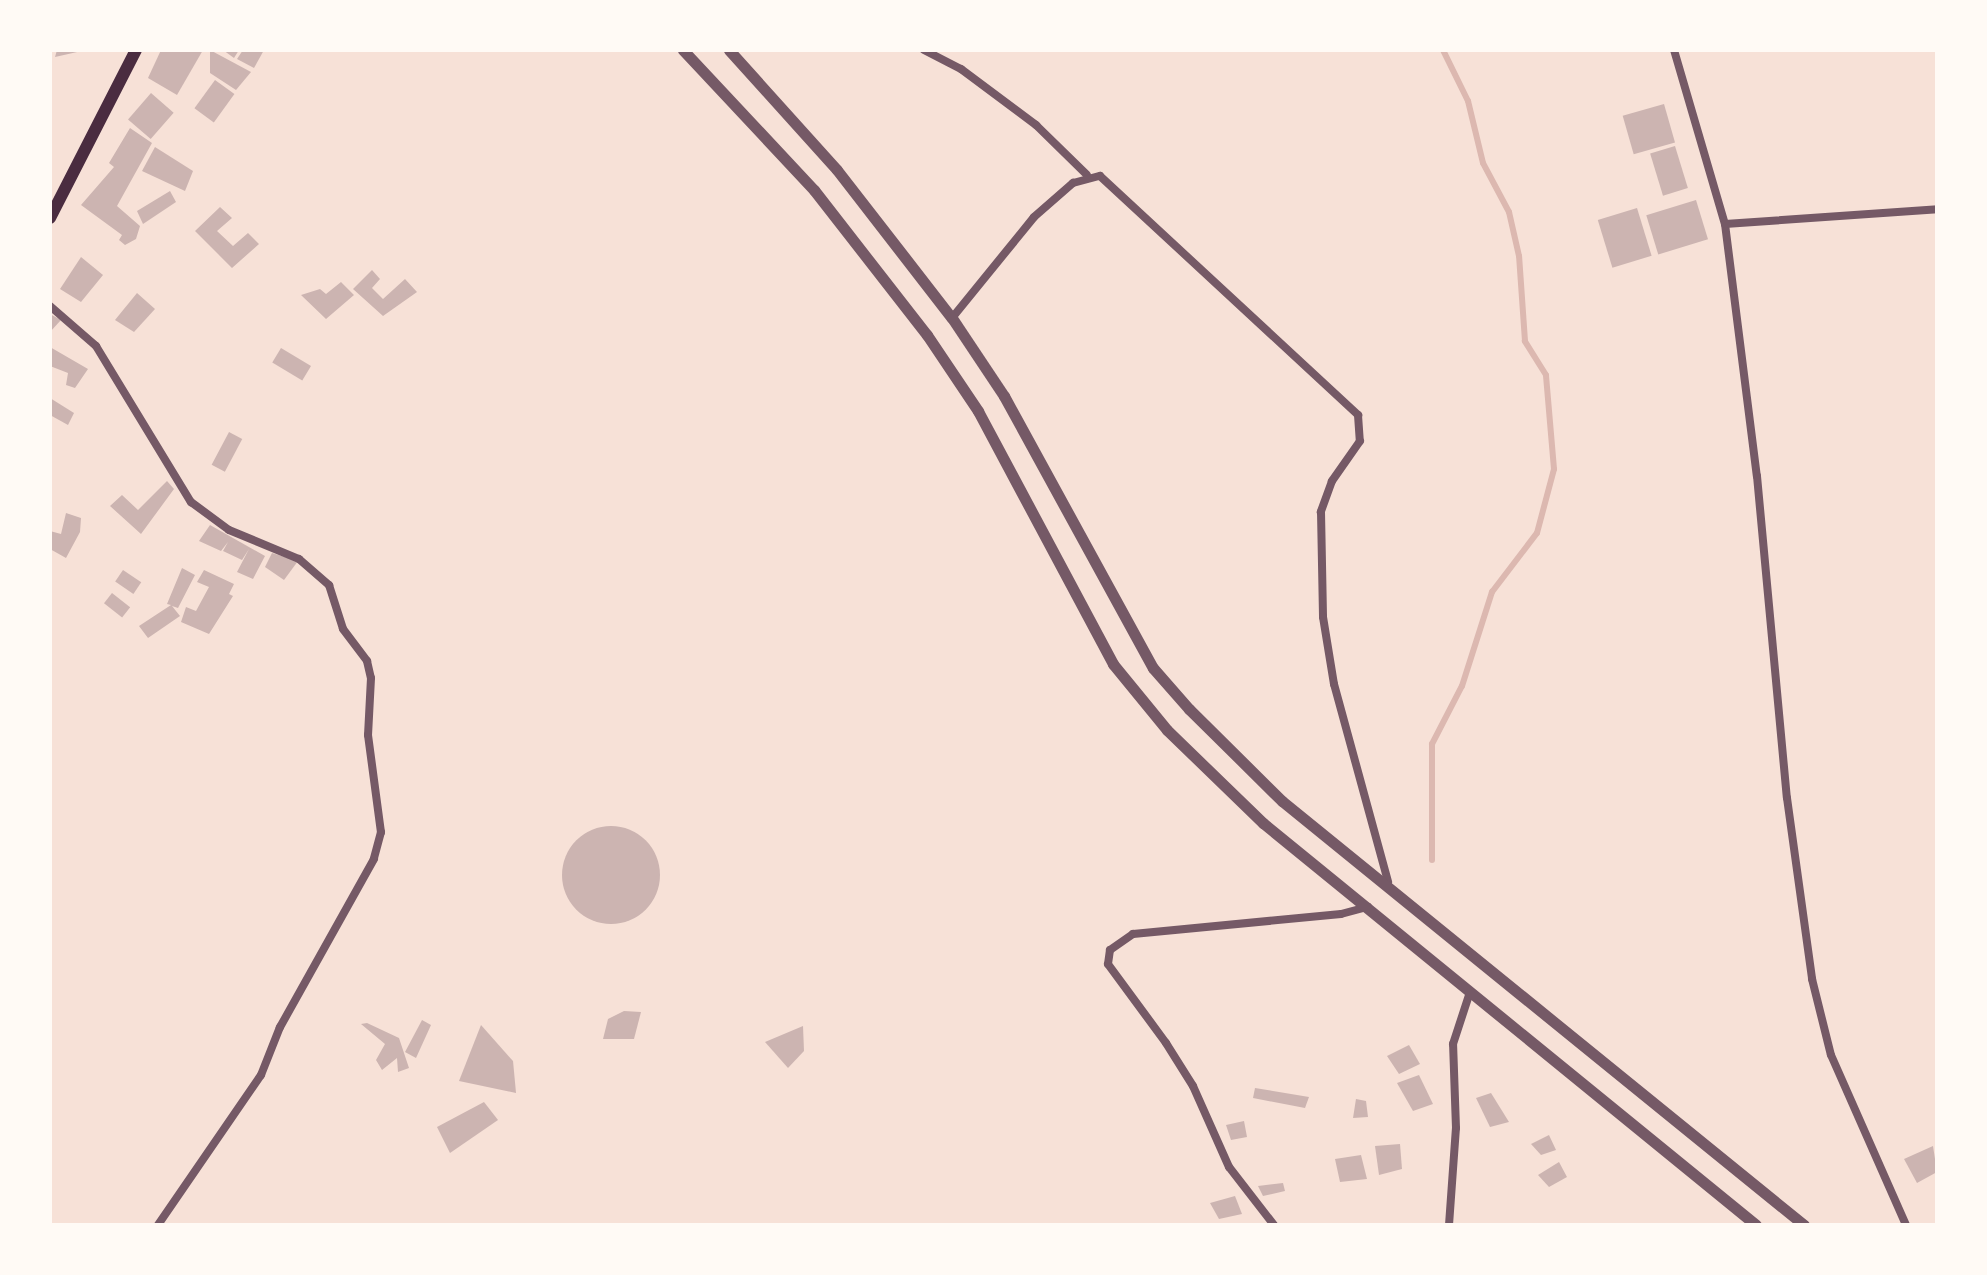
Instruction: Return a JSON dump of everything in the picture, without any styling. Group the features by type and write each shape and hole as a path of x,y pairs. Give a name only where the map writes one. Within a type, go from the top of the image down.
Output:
{"main road":[{"path":"50,218 136,50"}],"street":[{"path":"683,50 814,190 927,335 978,411 1081,607 1129,684 1167,730 1263,823 1370,906 1470,992 1756,1225"},
{"path":"729,50 837,170 952,318 1004,396 1153,668 1282,801 1388,882 1804,1225"},
{"path":"924,50 961,69 1036,125 1087,175 1109,181 1361,423 1360,441 1324,497 1323,617 1338,699 1388,882"},
{"path":"1674,50 1725,224 1757,476 1787,798 1812,979 1831,1055 1906,1225"},
{"path":"952,318 1034,217 1087,175"},
{"path":"1725,224 1937,209"},
{"path":"50,306 96,346 191,502 229,530 299,559 329,585 343,629 367,661 371,678 368,735 381,832 374,859 280,1027 261,1075 158,1225"},
{"path":"1274,1225 1229,1167 1193,1086 1166,1043 1108,964 1110,950 1133,934 1341,914 1370,906"},
{"path":"1449,1225 1456,1128 1453,1044 1470,992"}],"building":[{"path":"57,50 86,50 55,57"},
{"path":"161,50 203,50 177,95 148,78"},
{"path":"210,50 251,72 236,90 210,73"},
{"path":"223,50 239,50 234,58"},
{"path":"243,50 264,50 254,68 237,59"},
{"path":"215,80 234,94 214,122 194,108"},
{"path":"151,93 174,113 151,139 128,119"},
{"path":"1664,104 1675,142 1634,154 1623,116"},
{"path":"130,128 152,143 117,206 140,226 136,239 125,245 119,240 122,235 81,205 114,167 109,163"},
{"path":"1675,146 1688,188 1663,196 1650,154"},
{"path":"155,147 193,171 185,191 142,171"},
{"path":"170,191 176,202 143,224 137,211"},
{"path":"1696,200 1708,239 1658,254 1646,215"},
{"path":"220,207 232,218 217,231 233,246 248,233 259,244 232,268 195,231"},
{"path":"1637,208 1652,256 1612,268 1598,220"},
{"path":"81,257 103,275 81,302 60,289"},
{"path":"372,270 380,279 372,288 383,299 405,279 417,292 383,316 353,289"},
{"path":"341,282 354,295 326,319 301,295 320,289 326,294"},
{"path":"137,293 155,309 134,332 115,320"},
{"path":"50,314 61,320 50,332"},
{"path":"50,347 88,369 75,388 66,385 68,373 50,366"},
{"path":"281,348 311,366 302,381 272,363"},
{"path":"50,398 74,413 68,425 50,415"},
{"path":"229,432 242,439 225,472 212,465"},
{"path":"167,481 174,489 141,534 110,506 122,495 138,510"},
{"path":"66,513 81,518 80,532 66,558 50,549 50,531 61,534"},
{"path":"210,525 265,556 253,579 237,572 249,549 242,560 223,551 228,542 221,551 199,541"},
{"path":"272,553 298,561 284,580 265,567"},
{"path":"182,568 195,575 178,608 172,606 180,616 148,638 139,626 171,605 167,604"},
{"path":"123,570 141,582 133,594 115,582"},
{"path":"204,570 234,584 229,594 233,596 209,634 181,622 186,607 196,611 209,587 197,582"},
{"path":"112,593 130,607 122,617 104,603"},
{"path":"611,826 630,830 646,840 656,856 660,875 656,894 646,910 630,920 611,924 592,920 576,910 566,894 562,875 566,856 576,840 592,830"},
{"path":"624,1011 641,1012 634,1039 603,1039 608,1019"},
{"path":"422,1020 431,1025 416,1058 405,1052"},
{"path":"367,1023 399,1038 409,1068 398,1072 397,1058 382,1070 376,1060 385,1044 361,1024"},
{"path":"481,1025 513,1061 516,1093 459,1081"},
{"path":"803,1026 804,1051 788,1068 765,1042"},
{"path":"1409,1045 1420,1064 1399,1074 1387,1056"},
{"path":"1419,1075 1433,1104 1413,1111 1397,1083"},
{"path":"1255,1088 1309,1097 1305,1108 1253,1098"},
{"path":"1491,1093 1509,1122 1490,1127 1476,1098"},
{"path":"1356,1099 1366,1101 1368,1117 1353,1118"},
{"path":"484,1102 498,1120 450,1153 437,1127"},
{"path":"1244,1121 1247,1137 1231,1140 1226,1125"},
{"path":"1549,1135 1556,1150 1541,1155 1531,1144"},
{"path":"1400,1144 1402,1169 1379,1175 1375,1146"},
{"path":"1933,1146 1937,1172 1917,1183 1904,1159"},
{"path":"1361,1155 1367,1179 1340,1182 1335,1159"},
{"path":"1559,1162 1567,1177 1549,1187 1538,1175"},
{"path":"1283,1183 1285,1191 1263,1196 1258,1186"},
{"path":"1235,1196 1242,1214 1219,1219 1210,1203"}],"waterway":[{"path":"1432,860 1432,744 1462,686 1492,592 1537,533 1554,469 1546,375 1525,341 1519,256 1509,212 1483,163 1468,101 1443,50"}]}
